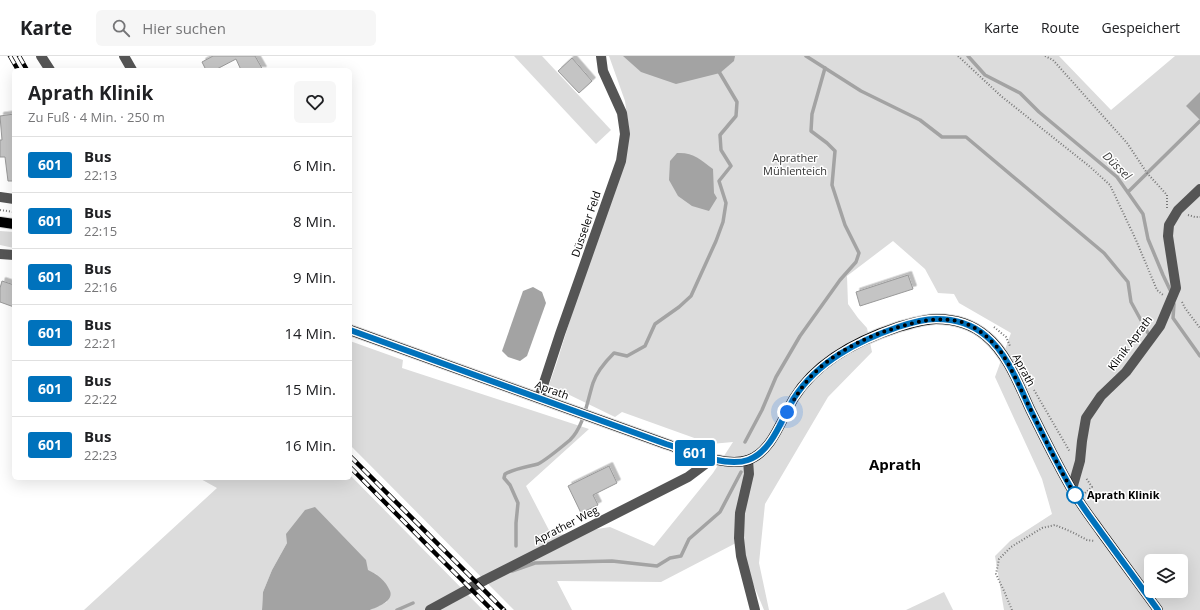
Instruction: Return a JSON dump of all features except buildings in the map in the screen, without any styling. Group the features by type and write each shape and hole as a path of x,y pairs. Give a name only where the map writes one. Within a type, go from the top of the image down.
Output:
{"main road":[{"path":"0,222 12,224"},
{"name":"Aprath","path":"352,331 666,444 712,459 734,462 748,460 756,456 768,444 794,398 807,380 823,365 845,350 876,335 908,324 935,319 958,321 974,328 986,336 1001,352 1072,489 1158,610"}],"street":[{"path":"41,56 49,68"},
{"path":"124,56 131,68"},
{"name":"Düsseler Feld","path":"539,398 621,161 625,134 622,113 603,71 601,56"},
{"path":"1176,288 1168,236 1169,226 1178,210 1200,189"},
{"path":"0,197 12,199"},
{"path":"0,254 12,255"},
{"name":"Klinik Aprath","path":"1072,489 1079,466 1086,418 1101,396 1126,372 1160,326 1176,288"},
{"name":"Aprather Weg","path":"430,610 485,580 688,477 712,459"},
{"path":"748,460 749,474 740,513 739,538 741,556 755,610"}],"path":[{"path":"958,56 1001,96 1089,166 1110,185 1136,240 1157,290 1170,302"},
{"path":"1045,56 1053,60 1127,143 1147,174 1167,195 1166,210"},
{"path":"0,210 12,212"},
{"path":"1176,288 1185,308 1200,328"},
{"path":"988,324 1006,337 1013,351"},
{"path":"1031,384 1079,466"},
{"path":"1012,610 996,574 999,559 1011,547 1042,528 1055,525 1087,540 1097,542"}],"green space":[{"path":"514,56 542,56 611,130 596,144"},
{"name":"Aprather Mühlenteich","path":"609,56 1059,56 1111,110 1175,56 1200,56 1200,610 1004,610 995,556 1010,541 1052,514 1042,479 995,377 1011,333 959,303 954,294 938,293 925,269 893,241 847,276 848,304 867,328 872,352 828,397 765,504 759,563 769,610 764,610 736,543 661,582 557,581 572,610 514,610 352,447 352,342 403,360 402,368 589,429 526,486 552,536 610,527 654,546 713,473 733,442 711,444 622,412 615,417 549,385 629,130 625,101"},
{"path":"0,231 12,232 12,248 0,245"},
{"path":"352,477 483,610 369,610 387,602 376,574 287,543 272,570 263,592 262,610 84,610 217,488 203,480 352,480"},
{"path":"944,592 953,610 906,610"}],"shaded area":[{"path":"623,56 735,56 734,61 720,73 676,84 641,72"},
{"path":"1200,92 1200,120 1186,106"},
{"path":"677,153 692,155 713,169 714,193 717,198 709,211 692,206 678,196 669,180 670,161"},
{"path":"533,287 542,292 546,303 527,356 520,361 508,357 502,351 523,291"},
{"path":"315,507 366,560 368,570 384,581 391,595 388,601 370,610 262,610 263,592 272,570 287,543 286,534 305,510"}],"waterway":[{"path":"806,56 861,91 920,120 942,137 966,137 1104,253 1128,282 1131,302 1148,333"},
{"name":"Düssel","path":"968,56 985,75 1020,93 1039,112 1117,177 1143,214 1148,239 1172,294"},
{"path":"745,442 762,410 776,377 800,336 840,280 856,262 859,253 845,225 832,185 835,151 811,131 812,114 825,68"},
{"path":"516,546 518,503 510,485 504,478 505,474 517,469 538,464 570,440 579,428 593,383 607,360 614,353 627,356 645,346 655,324 679,307 691,296 716,241 723,222 726,203 719,181 731,166 721,150 720,135 736,116 737,102 718,70"},
{"path":"1128,192 1200,121"},
{"name":"Düssel","path":"1174,304 1173,318 1200,356"},
{"path":"512,571 535,563 612,561 657,566 670,558 681,556 689,539 720,512 741,472"},
{"path":"397,610 413,603"}],"railway":[{"path":"10,56 17,68"},
{"path":"19,56 26,68"},
{"path":"352,458 504,610"},
{"path":"352,469 492,610"}],"bus line":[{"name":"601","path":"352,331 666,444 712,459 734,462 748,460 764,450 772,439 794,398 807,380 823,365 845,350 876,335 908,324 935,319 958,321 974,328 986,336 1001,352 1017,381 1049,447 1078,500 1158,610"}],"place":[{"name":"Aprath Klinik","path":"1075,495"}],"district":[{"name":"Aprath","path":"895,465"}],"route":[{"path":"787,412 794,398 807,380 823,365 845,350 876,335 908,324 935,319 958,321 974,328 986,336 1001,352 1017,381 1049,447 1078,500 1075,495"}]}
